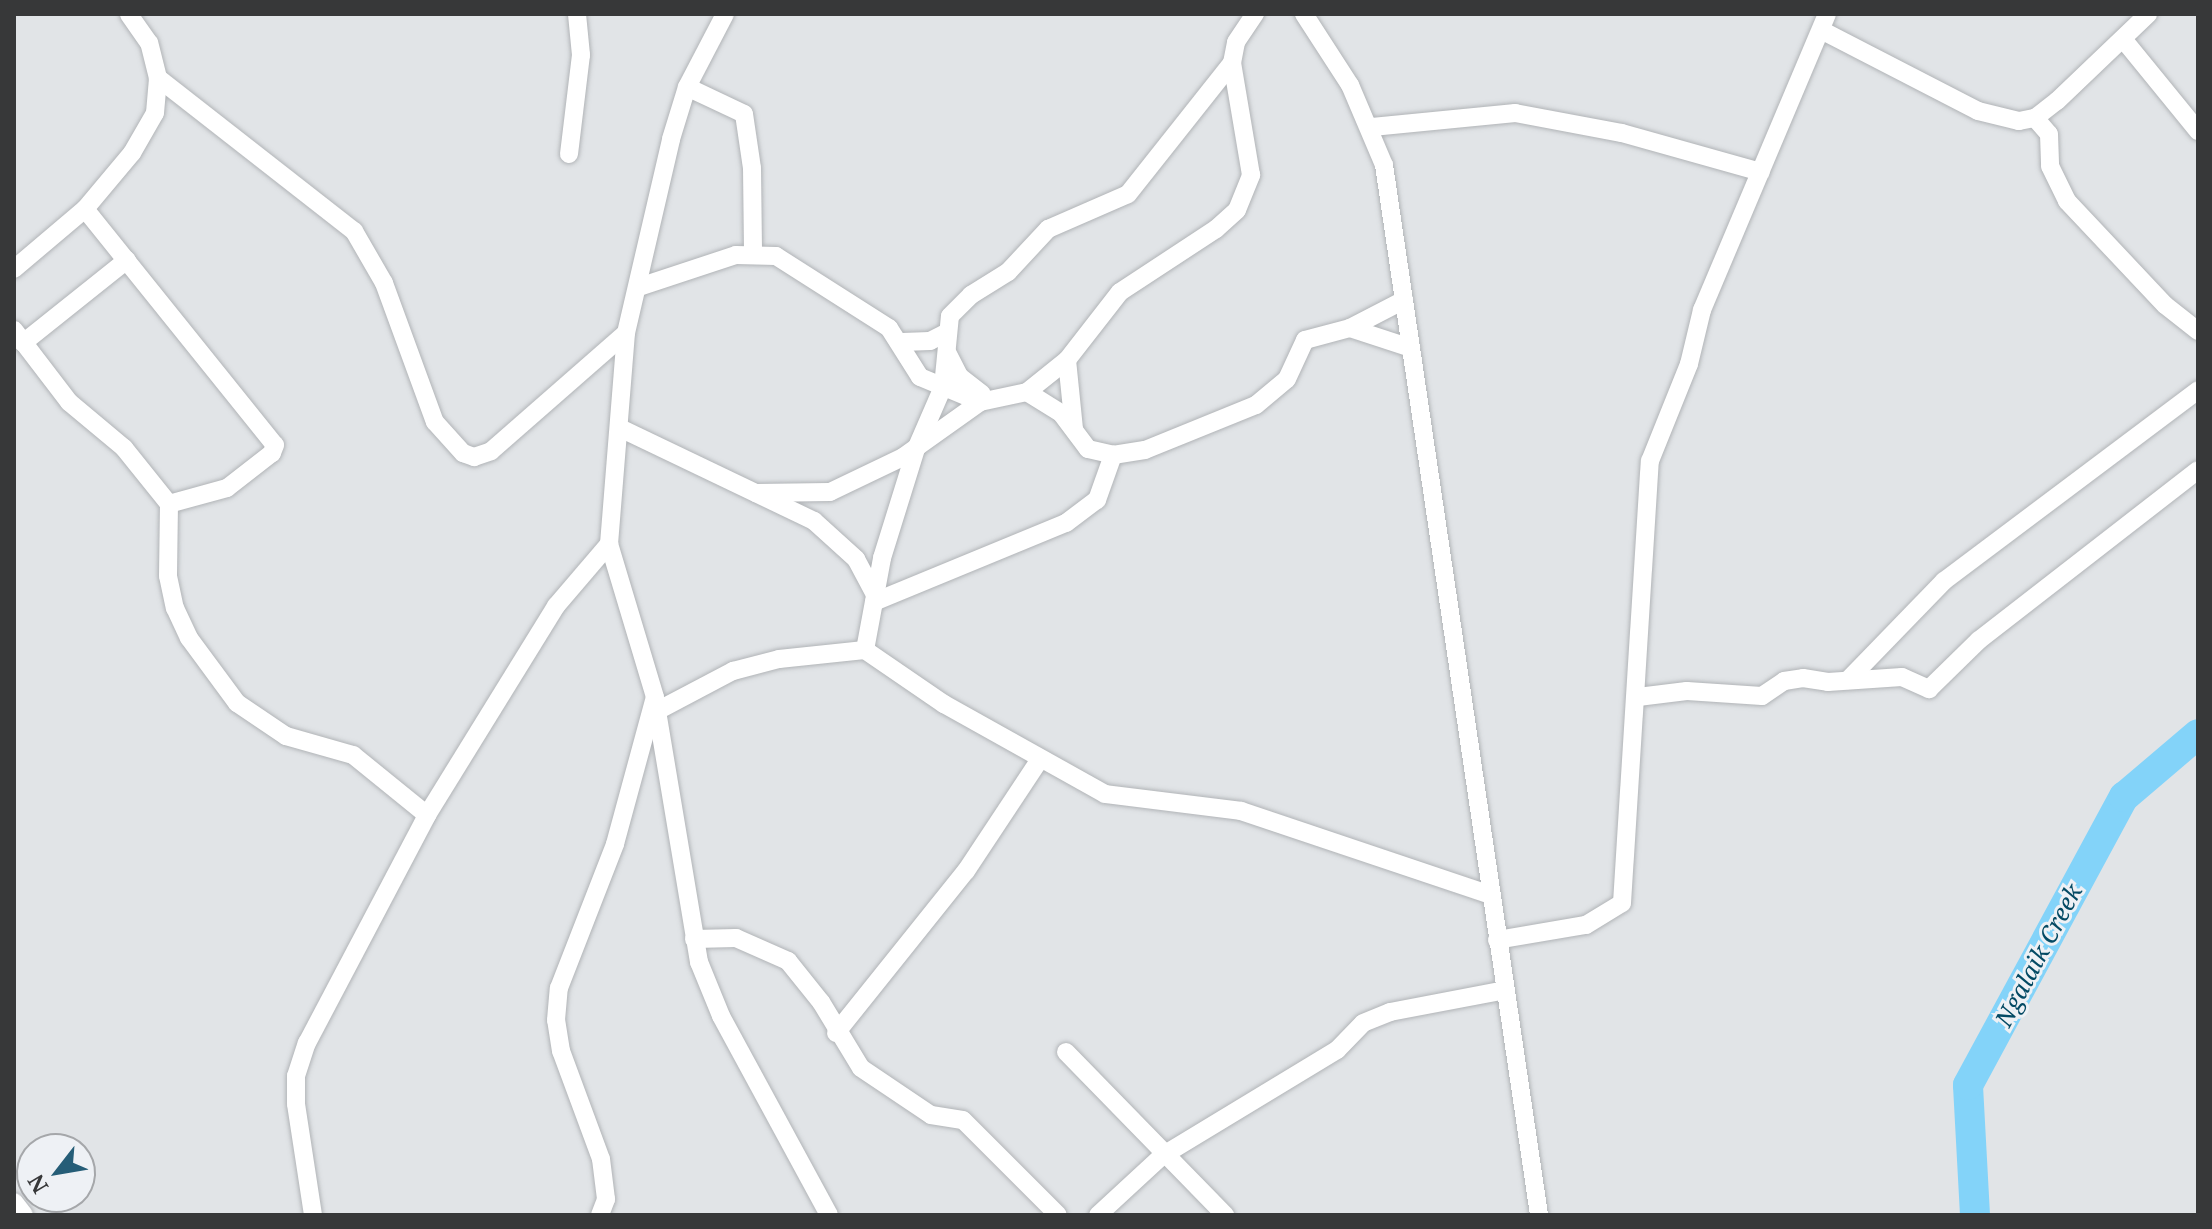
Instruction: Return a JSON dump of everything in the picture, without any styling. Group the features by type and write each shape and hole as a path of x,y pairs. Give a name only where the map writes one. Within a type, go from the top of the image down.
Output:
{"street":[{"path":"14,269 85,209 145,133 155,113 158,78 149,43 129,14"},
{"path":"569,154 581,55 577,14"},
{"path":"725,14 687,87 652,212 639,287 626,333 622,429 609,544 656,704 694,939 721,1016 829,1215"},
{"path":"756,493 830,492 916,449 988,399 1027,392 1067,360 1120,292 1144,272 1216,229 1237,210 1251,175 1232,63 1236,42 1255,14"},
{"path":"1304,14 1372,127 1384,165 1539,1215"},
{"path":"1497,940 1586,925 1622,903 1638,697 1640,577 1650,461 1689,364 1702,310 1825,22 1978,111 2019,121 2035,118 2133,24 2198,131"},
{"path":"865,650 875,598 916,449 943,387 950,316 971,295 1008,272 1048,229 1128,194 1232,63"},
{"path":"158,78 354,231 384,283 435,422 463,453 474,457 491,451 626,333"},
{"path":"687,87 744,114 752,181 753,251"},
{"path":"1372,127 1515,113 1622,133 1761,172"},
{"path":"2035,118 2049,134 2050,166 2067,201 2165,305 2198,331"},
{"path":"85,209 275,445 272,453 227,488 169,504"},
{"path":"639,287 753,251 776,256 874,317 902,342 920,377 943,387 988,399"},
{"path":"127,260 18,337 69,402 124,448 169,504 168,576 175,608 189,638 237,703 286,736 353,755 427,815"},
{"path":"1027,392 1042,397 1088,449 1113,455 1145,450 1256,405 1287,379 1305,340 1350,328 1404,300"},
{"path":"1350,328 1411,348"},
{"path":"902,342 930,341 948,332"},
{"path":"947,352 967,385 988,399"},
{"path":"1067,360 1074,431"},
{"path":"1848,680 1944,581 2198,390"},
{"path":"622,429 814,521 841,542 875,598"},
{"path":"875,598 1066,523 1097,500 1113,455"},
{"path":"1638,697 1687,691 1762,696 1784,681 1902,677 1929,689 1979,640 2198,470"},
{"path":"313,1215 296,1104 296,1076 307,1043 427,815 556,606 609,544"},
{"path":"656,704 733,671 779,659 865,650 944,704 1105,794 1241,811 1491,895"},
{"path":"600,1215 606,1199 601,1159 561,1051 556,1020 559,988 615,844 656,704"},
{"path":"836,1033 966,871 1040,759"},
{"path":"694,939 736,938 788,961 821,1002 836,1033 861,1068 882,1085 931,1115 963,1120 987,1139 1003,1164 1058,1215"},
{"path":"1098,1215 1162,1156 1337,1050 1363,1023 1390,1012 1505,990"},
{"path":"1066,1052 1162,1156 1225,1215"},
{"path":"14,1202 24,1215"}],"waterway":[{"name":"Ngalaik Creek","path":"1975,1215 1968,1085 2124,797 2198,734"}]}
